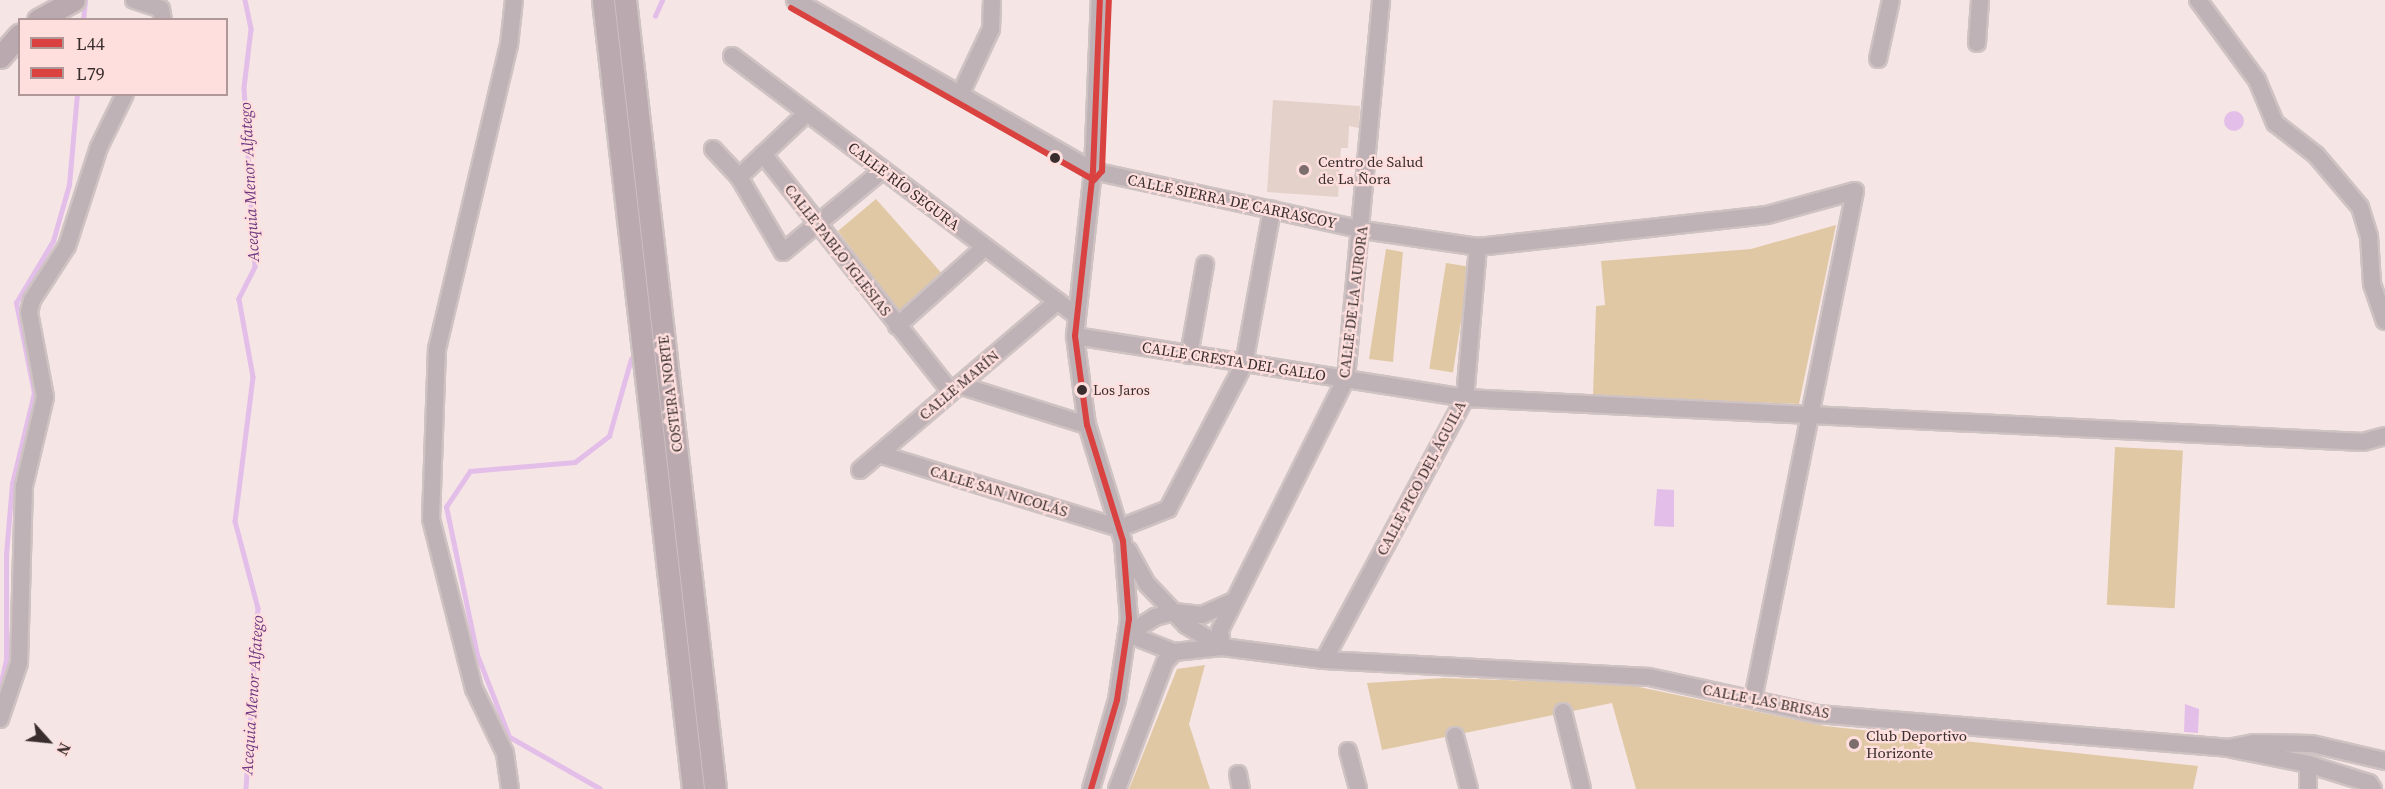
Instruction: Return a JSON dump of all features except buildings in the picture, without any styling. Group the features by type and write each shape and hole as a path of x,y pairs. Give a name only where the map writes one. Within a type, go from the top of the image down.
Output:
{"main road":[{"path":"42,18 74,0"},
{"name":"COSTERA NORTE","path":"603,0 693,789"},
{"name":"COSTERA NORTE","path":"625,0 715,789"},
{"path":"0,57 18,36"}],"street":[{"path":"134,0 161,9 163,18"},
{"path":"510,789 504,753 474,689 431,519 437,349 509,45 514,0"},
{"name":"CALLE SIERRA DE CARRASCOY","path":"795,0 1093,171 1363,230 1478,247 1767,215 1855,191 1812,417"},
{"path":"960,94 990,29 992,0"},
{"path":"1100,0 1093,171 1074,336 1087,425 1121,535 1147,584 1174,612 1222,647"},
{"name":"CALLE DE LA AURORA","path":"1222,647 1220,630 1346,378 1363,230 1381,0"},
{"path":"1878,59 1891,0"},
{"path":"1977,43 1980,0"},
{"path":"2198,0 2257,80 2275,123 2323,162 2360,207 2369,236 2372,284 2385,321"},
{"name":"CALLE RÍO SEGURA","path":"732,56 1076,315"},
{"path":"0,719 19,663 24,486 45,397 29,312 67,246 95,155 124,96"},
{"path":"739,177 807,112"},
{"path":"713,149 739,177 783,252 819,226 883,170"},
{"name":"CALLE PABLO IGLESIAS","path":"763,154 897,326 955,388"},
{"path":"1121,535 1168,509 1244,364 1272,210"},
{"path":"897,326 985,247"},
{"name":"CALLE PICO DEL ÁGUILA","path":"1324,660 1465,398 1478,247"},
{"path":"1189,355 1205,264"},
{"name":"CALLE MARÍN","path":"860,470 1058,301"},
{"name":"CALLE CRESTA DEL GALLO","path":"1074,336 1465,398 1812,417 2363,442 2385,436"},
{"path":"955,388 1087,425"},
{"path":"1753,699 1812,417"},
{"name":"CALLE SAN NICOLÁS","path":"879,454 1121,535"},
{"path":"1091,789 1118,700 1128,634 1121,535"},
{"path":"1128,634 1155,616 1174,612 1202,615 1234,601"},
{"path":"1116,789 1165,662 1174,652 1128,634"},
{"name":"CALLE LAS BRISAS","path":"1174,652 1222,647 1324,660 1649,676 1817,714 2228,748 2254,743 2312,744 2385,761"},
{"path":"1563,712 1582,789"},
{"path":"1455,736 1469,789"},
{"path":"2228,748 2308,764 2369,783 2373,789"},
{"path":"1348,751 1358,789"},
{"path":"2308,764 2308,789"}],"shaded area":[{"path":"2230,111 2238,111 2244,117 2244,125 2238,131 2230,131 2224,125 2224,117"},
{"path":"876,199 945,277 902,315 838,231"},
{"path":"1836,225 1799,404 1593,395 1596,306 1605,305 1601,261 1751,249"},
{"path":"1386,249 1403,252 1393,362 1369,359"},
{"path":"1446,263 1470,267 1453,372 1429,369"},
{"path":"2115,447 2183,451 2175,608 2107,605"},
{"path":"1657,489 1674,490 1674,527 1654,526"},
{"path":"1205,665 1189,724 1210,789 1129,789 1177,669"},
{"path":"1444,678 1625,684 1825,726 2198,766 2193,789 1636,789 1612,703 1382,750 1367,683"},
{"path":"2185,704 2199,709 2198,733 2184,732"}],"waterway":[{"path":"83,18 85,0"},
{"name":"Acequia Menor Alfatego","path":"245,0 251,29 244,88 255,267 239,299 253,377 235,521 258,608 246,789"},
{"path":"655,16 662,0"},
{"path":"0,686 6,659 6,554 12,484 34,393 16,303 53,241 69,185 77,96"},
{"path":"600,789 509,737 477,655 446,507 470,471 575,462 609,436 631,359"}],"transit line":[{"name":"L44","path":"1091,789 1117,700 1129,619 1123,541 1087,425 1075,336 1093,171 1100,0"},
{"name":"L79","path":"791,8 1094,180 1102,171 1109,0"}],"place":[{"name":"Centro de Salud de La Ñora","path":"1304,170"},
{"name":"Los Jaros","path":"1082,390"},
{"name":"Club Deportivo Horizonte","path":"1854,744"}]}
